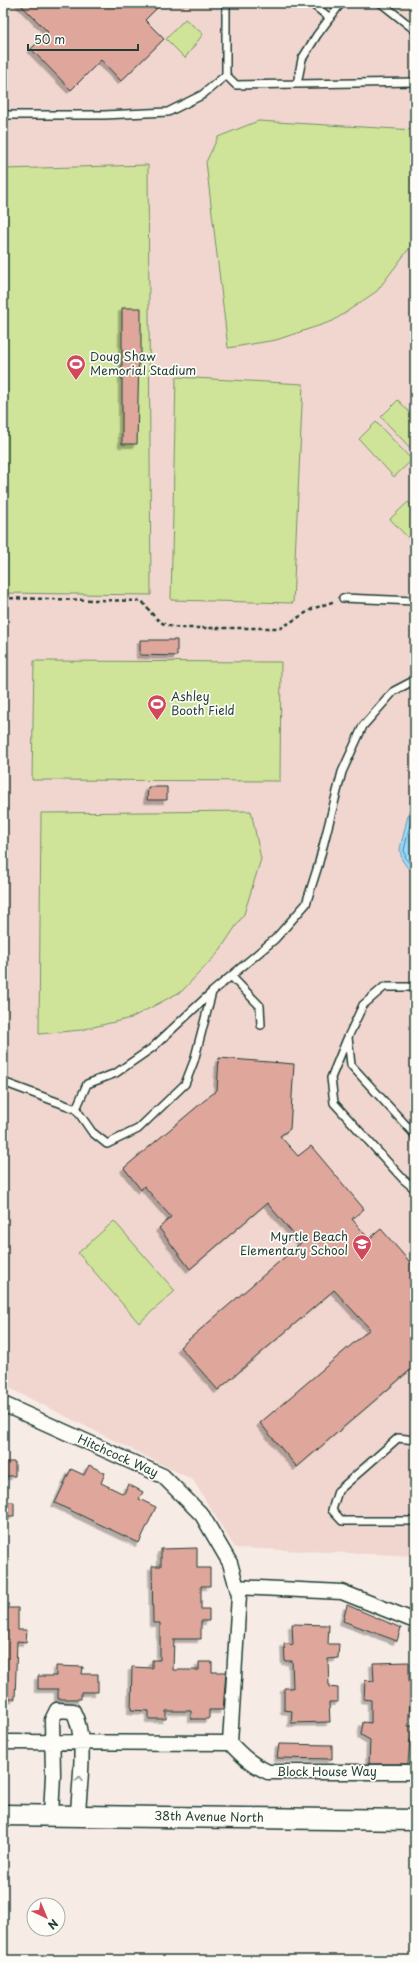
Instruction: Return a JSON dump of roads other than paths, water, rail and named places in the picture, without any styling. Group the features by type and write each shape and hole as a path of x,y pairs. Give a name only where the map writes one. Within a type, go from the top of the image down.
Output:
{"main road":[{"name":"38th Avenue North","path":"3,1815 415,1820"}],"street":[{"name":"Hitchcock Way","path":"3,1404 163,1476 202,1515 230,1563 239,1595 230,1743"},
{"path":"237,1587 342,1592 415,1621"},
{"path":"51,1815 53,1743 52,1720 57,1710 73,1711 78,1721 81,1743 78,1815"},
{"path":"3,1742 230,1743"},
{"name":"Block House Way","path":"230,1743 254,1766 268,1772 415,1772"}],"lane":[{"path":"226,3 226,75 236,85 415,82"},
{"path":"311,3 330,18"},
{"path":"297,84 302,59 341,3"},
{"path":"381,3 415,30"},
{"path":"3,115 104,115 168,112 202,95 226,75"},
{"path":"343,598 415,601"},
{"path":"76,1109 87,1084 116,1073 152,1048 212,992 275,939 306,904 318,866 342,772 363,726 394,691 415,680"},
{"path":"231,976 260,1006 261,1025"},
{"path":"415,987 384,987 363,1005 331,1078 334,1103 403,1179 415,1189"},
{"path":"3,1082 76,1109 92,1132 107,1144 138,1129 185,1084 194,1061 212,992"},
{"path":"348,1037 351,1065 415,1135"},
{"path":"415,1440 398,1438 338,1492 332,1510 342,1521 415,1521"}],"water":[{"path":"415,774 415,875 402,860 400,849 410,807"}],"place":[{"name":"Doug Shaw Memorial Stadium","path":"76,381"},
{"name":"Ashley Booth Field","path":"157,721"},
{"name":"Myrtle Beach Elementary School","path":"362,1261"}]}
